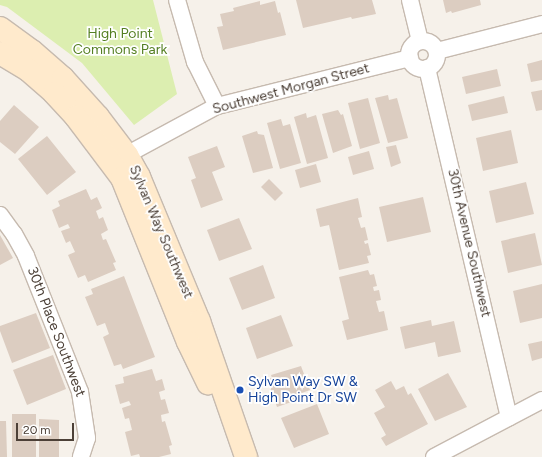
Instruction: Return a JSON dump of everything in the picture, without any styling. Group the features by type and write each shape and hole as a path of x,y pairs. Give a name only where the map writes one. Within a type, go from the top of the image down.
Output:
{"street":[{"path":"177,0 195,62 217,106"},
{"path":"410,0 420,41"},
{"path":"437,51 542,24"},
{"name":"Sylvan Way Southwest","path":"0,28 32,51 63,78 98,117 120,159"},
{"path":"420,41 432,44 437,51 436,60 428,68 417,67 410,58 411,47 420,41"},
{"name":"Sylvan Way Southwest","path":"0,53 28,70 54,93 120,159 142,184 199,321 246,457"},
{"name":"Southwest Morgan Street","path":"120,159 217,106 410,58"},
{"name":"30th Avenue Southwest","path":"428,68 509,417"},
{"name":"30th Place Southwest","path":"0,215 14,234 26,256 80,392 87,438 81,457"},
{"path":"434,457 542,400"}],"green space":[{"name":"High Point Commons Park","path":"0,0 153,0 177,94 134,125 82,63 7,7 0,5"}],"building":[{"path":"296,0 372,0 376,14 352,19 351,17 303,28"},
{"path":"443,0 480,0 481,5 452,13 451,11 446,13"},
{"path":"260,1 260,5 275,1 278,13 280,12 286,35 223,50 217,27 223,26 220,14 234,11 233,8"},
{"path":"542,60 542,80 531,82 527,64"},
{"path":"497,69 501,86 466,94 462,77"},
{"path":"542,90 542,110 536,111 531,92"},
{"path":"388,95 389,100 397,98 408,138 388,143 375,98"},
{"path":"504,96 508,113 472,121 468,105"},
{"path":"368,98 380,143 360,149 348,103"},
{"path":"14,105 39,127 15,154 0,142 0,121"},
{"path":"338,110 341,115 343,114 352,146 333,153 322,114"},
{"path":"306,113 307,118 316,115 328,158 307,164 294,117"},
{"path":"281,119 283,126 290,124 301,163 280,169 267,123"},
{"path":"511,130 518,163 483,171 476,138"},
{"path":"257,131 258,134 264,135 273,168 253,173 242,136"},
{"path":"47,136 76,172 47,195 18,159"},
{"path":"396,145 401,163 391,167 386,147"},
{"path":"217,146 225,167 212,172 223,200 201,208 191,180 196,178 188,157"},
{"path":"369,151 374,169 353,175 348,157"},
{"path":"316,164 321,182 300,188 295,170"},
{"path":"269,179 283,193 275,201 261,187"},
{"path":"526,182 534,214 496,223 489,191"},
{"path":"86,189 91,200 97,197 102,208 96,211 99,219 103,217 108,230 101,234 103,240 106,239 116,262 113,263 116,270 88,282 85,275 78,278 68,255 75,252 70,241 66,243 61,231 70,228 68,224 59,228 52,210 60,206 58,201"},
{"path":"423,197 431,232 387,242 379,207"},
{"path":"358,198 362,217 358,218 361,228 365,227 368,240 364,241 365,244 368,243 371,255 367,256 369,263 339,270 329,225 320,227 316,209"},
{"path":"239,218 252,249 219,261 207,230"},
{"path":"535,233 542,265 508,273 501,241"},
{"path":"0,235 13,258 0,265"},
{"path":"263,265 275,298 242,310 229,278"},
{"path":"368,270 370,275 374,274 377,286 373,287 374,291 379,290 381,300 376,301 379,312 384,311 388,330 347,340 342,321 349,319 339,277"},
{"path":"124,276 155,357 123,369 121,364 114,366 103,337 109,334 105,323 97,326 85,297 93,294 91,289"},
{"path":"542,284 542,318 520,323 513,291"},
{"path":"36,313 50,348 12,363 0,331 0,326"},
{"path":"281,315 293,346 257,359 246,328"},
{"path":"431,320 432,326 454,321 461,352 438,357 435,342 405,349 400,327"},
{"path":"542,341 542,358 532,361 528,344"},
{"path":"53,355 66,389 27,405 13,370"},
{"path":"301,366 310,390 299,394 300,399 277,407 267,379 272,378 271,375"},
{"path":"152,369 156,381 162,379 165,390 159,392 161,400 165,399 169,413 161,415 162,422 165,421 172,445 169,446 171,454 159,457 140,457 139,454 131,456 125,432 132,430 129,418 125,419 122,408 131,405 129,401 120,404 115,385 124,383 123,377"},
{"path":"448,373 467,407 435,421 418,389"},
{"path":"391,381 396,390 404,386 408,395 411,393 428,424 386,446 381,438 386,435 374,413 385,407 375,390"},
{"path":"317,404 329,434 294,448 281,418"},
{"path":"12,414 36,414 36,457 12,457"},
{"path":"39,419 59,420 59,457 39,457"},
{"path":"0,421 6,421 7,457 0,457"}],"place":[{"name":"Sylvan Way SW & High Point Dr SW","path":"240,390"}]}
